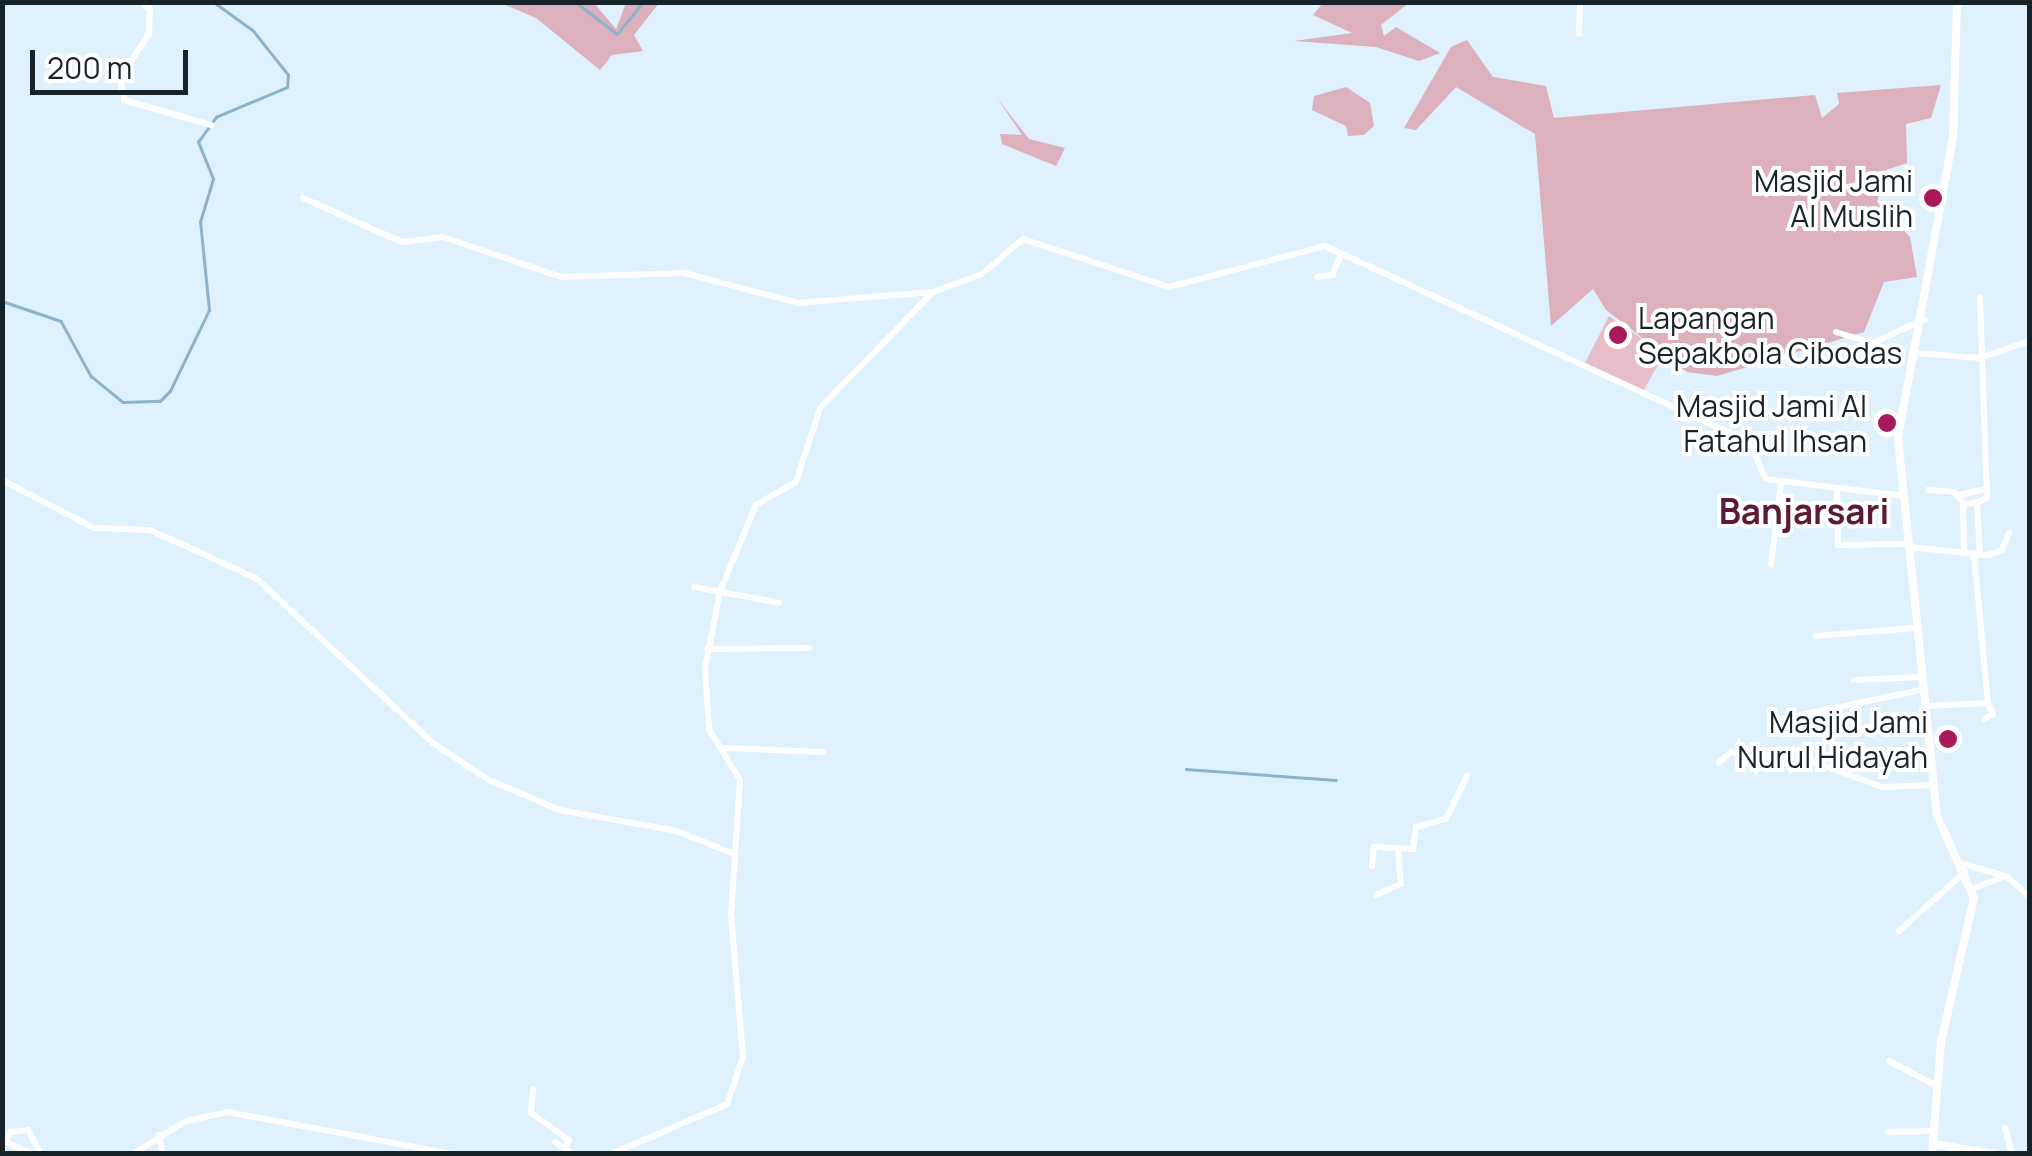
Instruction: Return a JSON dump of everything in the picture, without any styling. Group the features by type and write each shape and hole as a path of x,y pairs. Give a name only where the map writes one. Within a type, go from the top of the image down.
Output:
{"main road":[{"path":"1957,2 1960,74 1924,319 1898,430 1921,690 1939,824 1972,889 1972,935 1934,1085 1932,1149 1990,1153"}],"street":[{"path":"140,2 150,8 149,34 120,76 124,100 208,122"},
{"path":"1579,34 1580,2"},
{"path":"303,198 402,242 443,237 560,277 684,274 798,302 933,292 982,274 1023,239 1169,287 1319,246 1407,286 1422,289 1730,434 1752,448 1762,476 1781,484 1904,496"},
{"path":"1317,277 1332,274 1341,255"},
{"path":"612,1154 628,1150 732,1097 744,992 732,854 740,780 726,748 709,729 708,649 720,592 756,505 796,482 820,408 933,292"},
{"path":"1980,298 1986,489 1977,502 1979,622 1988,703 1994,714 1984,719"},
{"path":"1836,332 1870,343 1924,319"},
{"path":"1916,353 1982,358 2030,341"},
{"path":"2,480 94,528 148,529 256,578 433,742 489,780 560,810 678,831 732,854"},
{"path":"1771,565 1781,484"},
{"path":"1928,490 1958,496 1986,489"},
{"path":"1837,490 1838,545 1909,546 1977,555 2000,552 2009,533"},
{"path":"1958,496 1964,504 1964,552"},
{"path":"1964,504 1977,502"},
{"path":"694,586 780,603"},
{"path":"1816,636 1916,628"},
{"path":"708,649 810,648"},
{"path":"1854,680 1920,677"},
{"path":"1790,717 1921,690"},
{"path":"1925,706 1988,703"},
{"path":"726,748 823,752"},
{"path":"1719,762 1731,752 1754,760 1792,750 1792,770 1813,762 1882,788 1935,786"},
{"path":"1372,866 1374,847 1414,848 1416,827 1446,820 1467,776"},
{"path":"1376,895 1401,884 1398,850"},
{"path":"1899,931 1964,868 2006,876 2030,897"},
{"path":"1972,889 2006,876"},
{"path":"1888,1061 1934,1085"},
{"path":"533,1089 528,1108 567,1138 569,1151"},
{"path":"132,1154 159,1135 237,1112 452,1154"},
{"path":"2006,1128 2012,1154"},
{"path":"32,1154 6,1142 10,1132 28,1130 41,1154"},
{"path":"1888,1132 1933,1131"},
{"path":"159,1135 163,1154"},
{"path":"555,1142 569,1151"}],"shaded area":[{"path":"594,3 616,29 626,3 659,3 634,35 643,51 612,55 600,70 536,18 503,4"},
{"path":"1323,3 1409,3 1381,25 1384,36 1396,27 1440,53 1419,61 1376,47 1294,41 1352,33 1313,15"},
{"path":"1467,40 1493,77 1546,86 1554,118 1815,95 1822,118 1839,104 1837,93 1941,85 1931,118 1906,124 1907,163 1874,174 1882,185 1877,202 1910,237 1917,277 1884,282 1864,332 1717,376 1687,372 1606,310 1593,289 1551,326 1535,134 1456,87 1416,130 1404,128 1451,47"},
{"path":"1346,87 1370,103 1374,126 1364,135 1348,136 1346,126 1312,110 1314,96"},
{"path":"997,98 1029,139 1065,148 1056,166 1002,144 1000,134 1022,135"},
{"name":"Lapangan Sepakbola Cibodas","path":"1609,316 1664,354 1644,390 1585,363"}],"waterway":[{"path":"2,301 61,321 91,376 123,402 160,401 170,391 209,310 200,222 213,179 198,142 216,117 287,87 288,75 253,31 213,2"},
{"path":"576,2 617,34 643,2"},
{"path":"1186,769 1336,780"}],"place":[{"name":"Masjid Jami Al Muslih","path":"1933,198"},
{"name":"Lapangan Sepakbola Cibodas","path":"1618,335"},
{"name":"Masjid Jami Al Fatahul Ihsan","path":"1887,423"},
{"name":"Masjid Jami Nurul Hidayah","path":"1948,739"}],"district":[{"name":"Banjarsari","path":"1804,511"}]}
